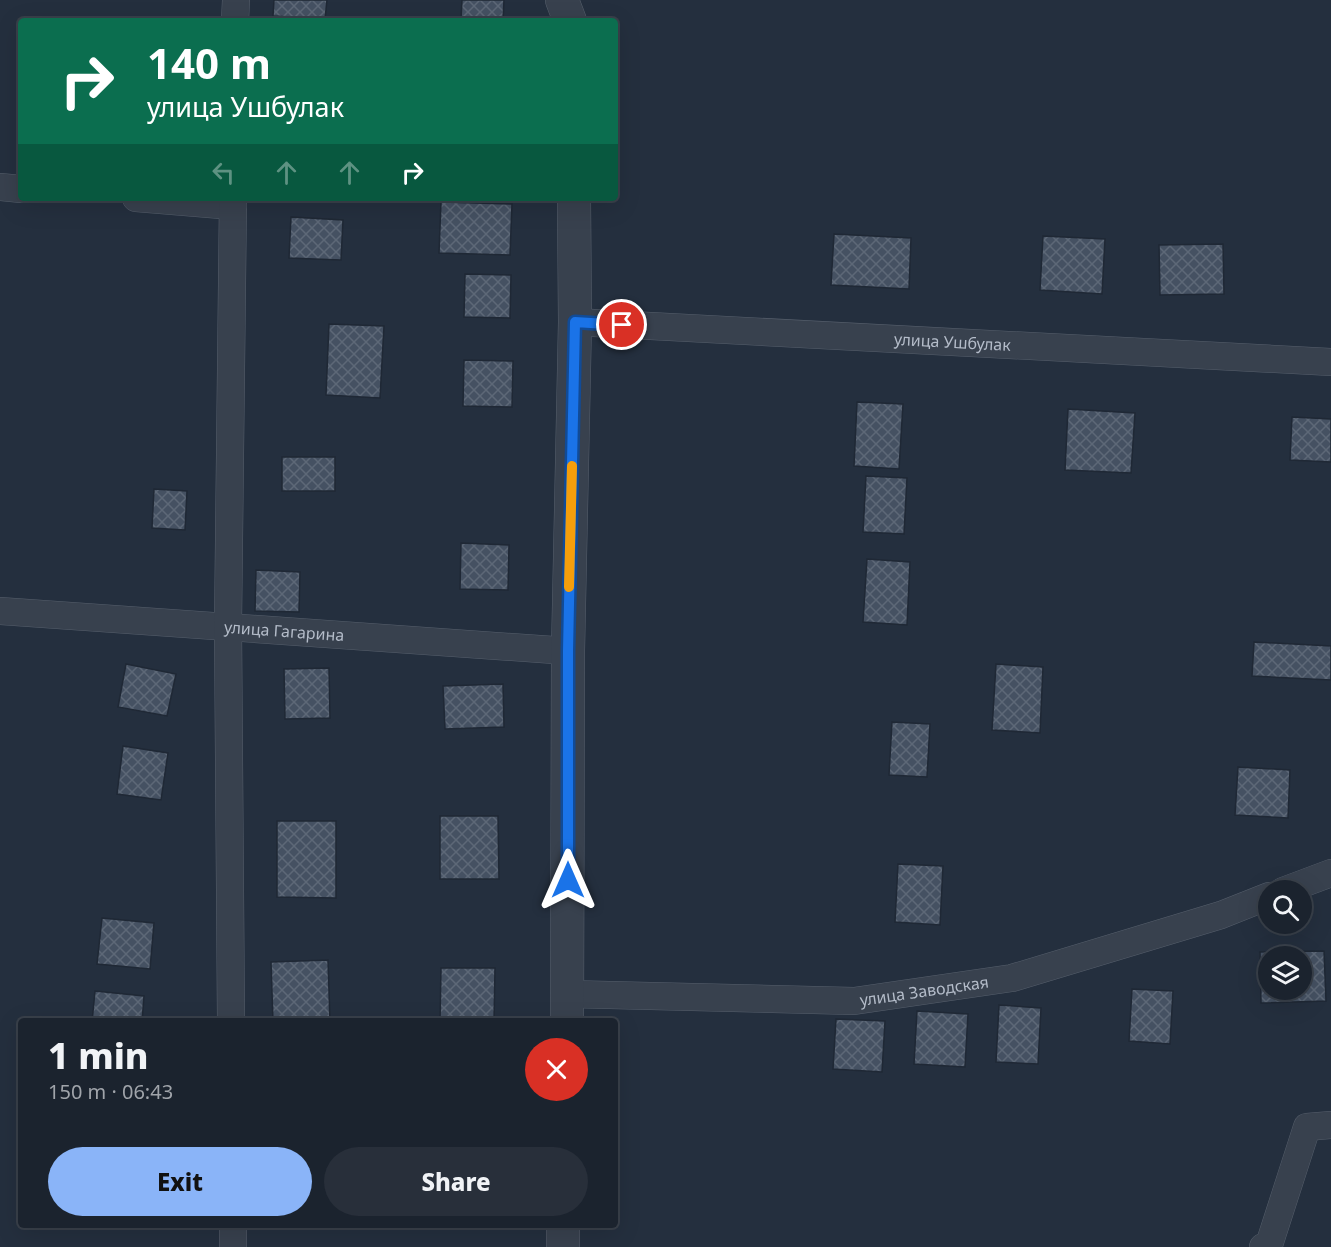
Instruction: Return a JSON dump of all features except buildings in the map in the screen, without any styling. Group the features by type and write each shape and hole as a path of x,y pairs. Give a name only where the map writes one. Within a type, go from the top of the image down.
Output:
{"street":[{"path":"236,0 236,18"},
{"path":"562,0 569,18"},
{"path":"0,187 18,189"},
{"path":"209,201 233,202 228,626 231,1018"},
{"path":"568,1008 568,651 575,322 574,201"},
{"name":"улица Ушбулак","path":"575,322 1331,362"},
{"name":"улица Гагарина","path":"0,611 568,651"},
{"path":"1312,880 1331,873"},
{"name":"улица Заводская","path":"568,1008 854,1001 1012,978 1221,915 1258,900"},
{"path":"1263,1247 1269,1245 1307,1127 1331,1125"},
{"path":"233,1228 233,1247"},
{"path":"563,1247 564,1228"}],"slow traffic":[{"path":"569,587 572,466"}],"route":[{"path":"568,880 568,651 575,322 622,325"}]}
